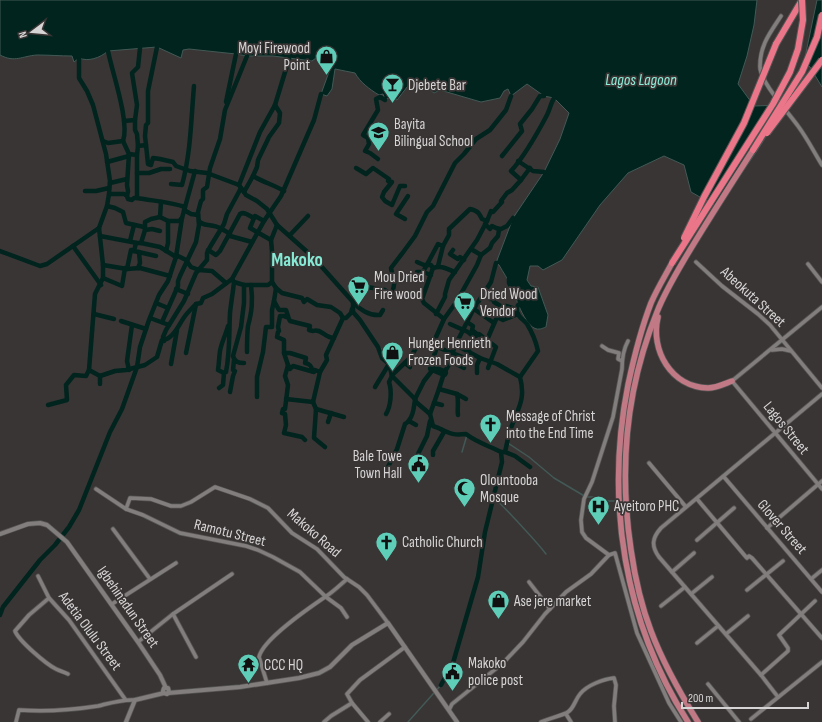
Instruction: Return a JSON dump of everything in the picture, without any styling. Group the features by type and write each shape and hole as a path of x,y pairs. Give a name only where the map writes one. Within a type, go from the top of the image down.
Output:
{"highway":[{"path":"672,263 704,197 744,123 776,44 802,0"},
{"path":"672,263 773,104 790,72 798,49 803,20 802,0"},
{"path":"753,150 802,72 817,37 822,15"},
{"path":"753,150 773,126 822,60"}],"main road":[{"path":"698,722 671,674 651,630 637,583 627,520 625,482 628,429 632,396 650,330 663,298 715,209 753,150"},
{"path":"672,263 661,283 645,320 630,376 623,416 618,482 622,540 629,582 641,623 656,663 688,722"},
{"path":"663,298 657,322 656,335 659,352 667,367 678,378 694,386 709,388 722,386 732,381"}],"street":[{"path":"781,16 764,43 760,72 774,94 798,126 822,165"},
{"name":"Abeokuta Street","path":"696,262 722,286 770,324 822,388"},
{"path":"808,264 822,282"},
{"path":"732,381 822,306"},
{"path":"609,555 589,541 583,534 581,520 584,499 595,475 613,417 622,369 624,349 628,341"},
{"path":"602,346 608,350 619,353 618,359 622,361"},
{"path":"770,350 782,348 792,351"},
{"name":"Lagos Street","path":"732,381 822,490"},
{"path":"778,697 761,675 656,553 653,544 654,539 661,528 776,434 822,394"},
{"path":"649,463 686,508"},
{"name":"Glover Street","path":"724,477 822,592"},
{"path":"767,528 822,481"},
{"name":"Makoko Road","path":"126,509 130,498 151,499 170,506 181,506 191,502 215,487 250,499 268,508 292,533 317,549 347,579 364,592 388,623 457,722"},
{"name":"Ramotu Street","path":"96,489 126,509 180,533 234,543 258,550 300,572 326,597 341,608 347,617"},
{"path":"697,499 746,557 747,558 749,556 822,638"},
{"path":"696,540 734,508"},
{"name":"Igbehinadun Street","path":"0,534 35,523 47,525 67,542 112,604 160,675 169,691 166,693"},
{"path":"113,528 150,579"},
{"path":"449,710 452,704 506,659 523,642 566,592 591,574 609,555 615,553 637,633 669,703 681,722"},
{"path":"672,572 694,553"},
{"path":"747,590 783,561"},
{"path":"112,604 176,563"},
{"path":"811,579 822,570"},
{"path":"138,642 174,614 232,574"},
{"name":"Adetia Olulu Street","path":"38,576 49,598 69,620 125,699"},
{"path":"691,594 712,577"},
{"path":"267,683 259,656 263,647 279,632 326,597 347,579"},
{"path":"529,582 550,609"},
{"path":"661,606 685,587"},
{"path":"49,598 29,615 15,631 26,644 47,663 55,669 68,674"},
{"path":"761,675 788,651 788,648 779,635 815,601"},
{"path":"174,614 196,657"},
{"path":"726,634 748,616"},
{"path":"16,722 20,710 75,709 125,699 135,700 166,693 196,692 267,683 298,678 325,671 352,645 388,623"},
{"path":"697,643 718,626"},
{"path":"368,722 352,703 347,694 360,680 405,647"},
{"path":"751,719 822,662"},
{"path":"541,722 566,714 584,690 600,682 614,678 616,685 614,706 615,722"},
{"path":"708,684 739,722"},
{"path":"126,722 135,700"},
{"path":"324,722 352,703"},
{"path":"380,722 389,714"},
{"path":"566,714 571,722"}],"water":[{"name":"Lagos Lagoon","path":"0,0 757,0 754,25 747,56 738,84 754,106 783,105 782,112 718,207 691,192 684,165 664,156 628,173 600,205 562,260 543,270 538,266 530,266 527,280 531,286 538,287 548,315 546,327 540,329 530,325 526,320 507,278 499,265 496,263 513,218 544,172 560,139 569,113 554,98 544,96 527,84 511,96 508,89 504,91 500,98 481,102 440,90 434,93 430,90 423,90 411,82 397,100 391,97 385,100 383,94 379,95 368,88 355,73 335,69 332,89 327,96 321,94 334,58 316,58 312,61 273,56 247,56 189,49 183,50 181,58 157,47 108,51 94,59 86,60 79,58 74,62 72,56 37,55 10,59 0,55"},
{"path":"817,0 822,0 822,87 810,67 804,62"}],"waterway":[{"path":"146,145 145,136 146,125 148,123 148,91 157,47"},
{"path":"138,146 137,134 135,130 137,105 132,73 138,67 140,48"},
{"path":"108,51 120,97 125,133 123,141"},
{"path":"226,102 236,54"},
{"path":"162,322 178,286 180,276 196,242 199,225 198,212 203,199 203,190 207,187 210,168 220,139 225,110 247,56"},
{"path":"0,251 40,266 47,264 99,228 107,206 110,181 106,154 93,105 79,78 79,58"},
{"path":"239,185 260,132 275,105 289,59"},
{"path":"171,184 182,185 185,173 194,86"},
{"path":"100,376 115,371 145,365 157,357 162,340 173,335 192,308 196,304 201,303 203,298 212,294 232,279 264,221 281,196 314,120 321,94"},
{"path":"353,302 359,302 367,287 385,290 391,294 394,284 391,268 415,236 427,212 433,206 455,163 476,139 490,130 506,110 511,96"},
{"path":"502,156 522,131 520,124 540,96 544,96"},
{"path":"378,159 365,151 369,144 368,138 363,135 378,110 376,99 380,97 385,100"},
{"path":"521,180 511,171 521,159 535,136 547,115 554,98"},
{"path":"244,192 253,176 258,160 269,137 279,123 280,113 275,105"},
{"path":"124,121 135,120"},
{"path":"103,141 108,143 123,141 129,154 137,155 138,146 146,145 148,164 151,165 153,158 160,159 173,162 176,166 190,171 207,173 239,185 246,195 267,209 277,225 313,257 353,302 353,312 378,347 382,358 389,364 392,376 415,399 416,402 430,414 433,426 452,434 466,434 478,442 501,452"},
{"path":"127,196 129,154"},
{"path":"137,155 137,198 185,207"},
{"path":"107,162 129,156"},
{"path":"518,161 533,171 544,172"},
{"path":"356,168 366,174 373,168 389,179 388,181 392,182 382,197 385,201 392,205 400,186 405,186"},
{"path":"436,314 445,297 449,280 477,240 491,211 493,212 502,202 501,201 507,193 512,190 530,168"},
{"path":"137,173 149,173 161,169 170,169"},
{"path":"176,257 182,218 195,171"},
{"path":"253,176 284,191"},
{"path":"110,183 127,179"},
{"path":"85,191 96,191 109,188"},
{"path":"164,341 163,337 166,330 184,301 196,273 207,260 207,253 224,224 227,214 241,188"},
{"path":"109,194 124,194 128,199 132,200 137,198"},
{"path":"405,219 396,214 408,196"},
{"path":"161,202 160,217 168,221 168,243 166,251"},
{"path":"107,206 123,212 126,223 144,227"},
{"path":"438,266 443,246 449,235 449,229 470,209 477,211 482,219 487,221"},
{"path":"184,210 191,214 198,215"},
{"path":"208,250 216,255 220,251 240,214 245,213 264,221"},
{"path":"290,235 308,216"},
{"path":"100,236 141,243 145,230 145,222 160,217"},
{"path":"168,221 179,221 182,218"},
{"path":"254,218 250,228 271,240"},
{"path":"432,346 444,319 457,301 481,255 490,248 498,236 499,230 507,226 513,218"},
{"path":"199,221 201,223 220,228 230,234 230,236 252,242"},
{"path":"485,224 490,229 492,226 500,229"},
{"path":"130,241 134,225"},
{"path":"277,225 271,240 272,282 276,288 274,301 279,310 286,310 288,316 280,316 277,337 284,340 284,353 288,365 285,376 288,385 285,409 283,409 282,413 285,414 286,425 284,433 302,437 305,440"},
{"path":"99,228 103,278 95,294 89,370 100,376 100,384"},
{"path":"145,230 152,229 160,231"},
{"path":"127,269 131,250 134,251 136,243"},
{"path":"0,615 3,607 40,560 55,545 69,527 79,510 110,432 122,409 137,367 140,347 149,320 159,295 168,281 176,257 160,247 141,243"},
{"path":"423,272 438,244 443,246"},
{"path":"73,246 101,285"},
{"path":"471,249 481,255"},
{"path":"453,250 450,254 458,259 460,257 464,260"},
{"path":"134,251 156,256"},
{"path":"138,268 140,263 139,252"},
{"path":"176,255 186,260 191,267 199,270 212,271 226,283"},
{"path":"417,262 424,265 431,265 433,268 442,267 455,272"},
{"path":"430,414 444,373 451,361 454,348 473,310 491,282 496,263"},
{"path":"103,265 127,269 140,268 170,276"},
{"path":"103,278 122,286 125,268"},
{"path":"433,268 422,299 424,303 444,319"},
{"path":"417,272 423,272 431,275"},
{"path":"509,278 509,283 513,291 517,291"},
{"path":"219,388 223,385 228,357 230,313 234,282 232,279"},
{"path":"234,282 244,285 244,303 241,327 233,356 237,362 244,363"},
{"path":"251,285 268,285 272,282"},
{"path":"244,285 251,285 252,296 247,352"},
{"path":"276,288 282,293 302,298 304,302 307,299 317,305 331,307 340,313 343,318"},
{"path":"176,289 188,294"},
{"path":"484,294 490,299 493,299 494,302 502,307 506,306 516,309"},
{"path":"257,397 257,377 263,352 266,327 272,327 272,310 274,301"},
{"path":"457,301 473,310"},
{"path":"353,302 368,313 380,315 383,310"},
{"path":"441,685 453,663 478,577 485,532 502,462 501,452 505,452 510,431 522,398 522,385 520,377 538,351 529,327 517,312 518,306 522,302"},
{"path":"156,303 168,308"},
{"path":"186,353 196,304"},
{"path":"502,307 502,313 506,318"},
{"path":"286,399 313,402 320,372 327,360 326,355 343,318 346,318 351,313 352,309"},
{"path":"474,309 494,323"},
{"path":"94,314 114,319"},
{"path":"487,340 497,317 503,320 518,314"},
{"path":"286,317 288,317 290,321 310,326 309,330 316,330 331,338 334,338"},
{"path":"150,318 169,325"},
{"path":"121,321 146,329"},
{"path":"467,322 473,326 472,330 477,334"},
{"path":"450,324 468,332 474,337 479,334 496,347 488,368"},
{"path":"129,370 127,361 132,325"},
{"path":"224,373 218,370 221,348 228,326"},
{"path":"171,364 177,330"},
{"path":"415,399 424,381 431,372 431,365 437,347 427,344"},
{"path":"456,345 480,358 497,364 520,377"},
{"path":"377,346 391,356"},
{"path":"437,347 465,358 469,351"},
{"path":"392,375 410,358 416,348"},
{"path":"284,353 290,353 306,358 305,363 312,368 312,371 315,370 320,372"},
{"path":"477,373 477,365 480,358"},
{"path":"230,392 235,371 233,370 234,360"},
{"path":"451,361 464,368"},
{"path":"405,363 410,367"},
{"path":"375,387 389,364"},
{"path":"288,365 290,369 293,366 314,372"},
{"path":"432,368 444,373"},
{"path":"48,405 67,400 66,385 74,375 86,376 89,370"},
{"path":"386,414 390,403 389,382 392,376"},
{"path":"439,389 457,394 458,415"},
{"path":"457,394 466,399"},
{"path":"386,471 397,449 405,424 410,419 414,410 415,399"},
{"path":"313,402 316,409 314,438 325,447"},
{"path":"434,403 442,405"},
{"path":"316,409 344,417"},
{"path":"328,422 331,413"},
{"path":"409,421 416,425"},
{"path":"418,454 427,436 430,421"},
{"path":"433,455 433,451 444,432 442,430"},
{"path":"462,452 467,435"},
{"path":"508,443 529,457 554,478 586,497 593,497 605,501 618,501"},
{"path":"505,452 515,456 530,467"},
{"path":"493,498 502,505 546,554"},
{"path":"408,722 441,685"}],"place":[{"name":"Moyi Firewood Point","path":"326,76"},
{"name":"Djebete Bar","path":"392,104"},
{"name":"Bayita Bilingual School","path":"379,152"},
{"name":"Mou Dried Fire wood","path":"358,306"},
{"name":"Dried Wood Vendor","path":"465,322"},
{"name":"Hunger Henrieth Frozen Foods","path":"392,372"},
{"name":"Message of Christ into the End Time","path":"491,444"},
{"name":"Bale Towe Town Hall","path":"418,484"},
{"name":"Olountooba Mosque","path":"465,508"},
{"name":"Ayeitoro PHC","path":"599,526"},
{"name":"Catholic Church","path":"386,562"},
{"name":"Ase jere market","path":"499,620"},
{"name":"CCC HQ","path":"249,684"},
{"name":"Makoko police post","path":"453,692"}],"district":[{"name":"Makoko","path":"297,260"}]}
